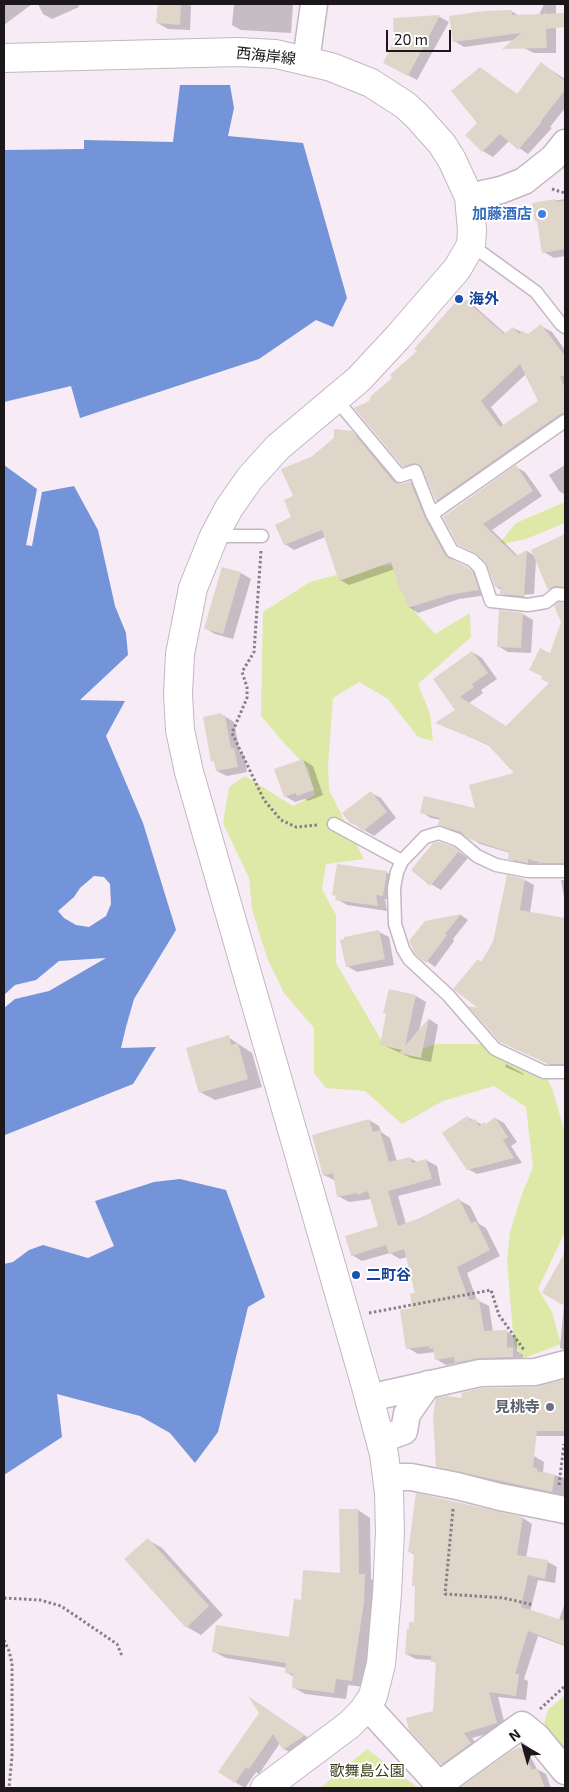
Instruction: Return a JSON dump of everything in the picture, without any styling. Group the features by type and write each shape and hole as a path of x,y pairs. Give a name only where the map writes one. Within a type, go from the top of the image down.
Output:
{"street":[{"path":"306,61 314,4"},
{"name":"西海岸線","path":"4,58 238,52 276,54 331,67 371,83 405,105 424,123 442,144 452,160 469,197 472,230 471,246"},
{"path":"469,197 501,190 524,181 553,158 565,143"},
{"path":"265,1788 349,1725 367,1706 373,1696 381,1664 390,1532 388,1477 380,1440 346,1317 184,750 180,730 178,694 180,654 193,588 214,536 241,490 278,447 359,379 457,268 471,246"},
{"path":"368,1398 480,1373 535,1372 565,1364"},
{"path":"380,1440 404,1431 408,1414 428,1384"},
{"path":"388,1477 411,1477 561,1509"},
{"path":"367,1706 441,1786 522,1725 537,1737 565,1771"}],"lane":[{"path":"471,246 536,292 565,327"},
{"path":"335,398 400,476 415,471 432,514 452,551 472,560 480,568 491,601 528,605 546,602 556,594 565,594"},
{"path":"432,514 565,421"},
{"path":"214,536 262,536"},
{"path":"334,824 402,861"},
{"path":"565,871 528,871 496,865 477,856 458,840 439,833 424,837 402,861 397,872 394,888 395,924 403,949 409,959 448,995 494,1049 544,1072 565,1072"}],"path":[{"path":"262,536 254,652 242,672 248,698 232,733 264,800 281,820 296,827 334,824"},
{"path":"346,1317 491,1290 499,1315 527,1354 535,1372"},
{"path":"561,1509 564,1444"},
{"path":"457,1486 445,1594 504,1598 533,1605"},
{"path":"4,1598 40,1600 61,1606 117,1644 122,1656"},
{"path":"4,1640 12,1662 10,1788"},
{"path":"522,1725 565,1686"}],"green space":[{"path":"565,502 565,523 526,539 498,545 516,523"},
{"path":"415,564 414,611 435,634 470,613 471,637 418,684 430,714 433,741 418,737 388,699 359,682 333,698 328,766 329,790 364,859 326,864 322,889 336,915 336,963 383,1043 410,1052 437,1044 493,1044 512,1065 541,1066 552,1088 565,1133 565,1232 538,1289 552,1312 561,1344 524,1358 514,1345 507,1261 510,1232 522,1194 533,1168 526,1107 494,1086 443,1101 402,1124 365,1091 326,1088 314,1073 314,1028 284,993 267,958 252,909 249,878 223,823 229,787 245,776 293,806 315,795 308,768 261,716 263,612 310,582 369,566"},
{"path":"565,1695 565,1756 544,1724 548,1710"},
{"name":"歌舞島公園","path":"367,1749 418,1788 320,1788"}],"water":[{"path":"180,85 230,85 234,108 228,136 303,143 347,298 333,327 316,320 259,359 80,418 71,386 4,402 4,150 84,149 84,140 173,142"},
{"path":"4,465 37,489 26,545 32,546 42,492 74,486 98,530 115,606 126,633 128,655 80,700 125,701 106,736 143,823 176,930 134,999 126,1027 121,1048 156,1047 133,1084 5,1135 4,1008 15,999 49,991 106,958 59,961 36,980 15,985 4,995","holes":["94,876 104,877 110,884 111,904 106,916 89,927 76,925 64,918 58,911 74,897 80,888"]},
{"path":"180,1179 226,1190 265,1297 248,1307 218,1432 195,1463 170,1433 140,1416 57,1394 62,1437 4,1475 4,1264 13,1262 29,1250 43,1245 88,1258 114,1246 95,1201 154,1182"}],"building":[{"path":"158,4 181,4 180,25 156,23"},
{"path":"512,10 512,15 544,14 546,12 546,14 565,13 565,27 546,29 547,48 502,49 521,33 453,42 449,16 484,11"},
{"path":"440,15 408,76 383,63 394,41 393,18"},
{"path":"541,62 565,81 565,90 542,122 518,150 500,134 482,152 465,135 477,123 451,91 480,67 517,94"},
{"path":"555,199 555,202 565,201 565,249 542,253 532,203"},
{"path":"461,296 504,334 513,327 519,334 523,331 527,335 541,324 565,356 565,375 560,377 565,388 565,413 560,414 436,501 420,465 413,463 403,467 354,408 369,401 371,396 392,378 390,375 417,351 414,349","holes":["520,364 538,401 500,427 481,401"]},
{"path":"334,429 352,431 394,482 402,484 410,481 425,518 445,555 473,572 479,590 449,595 408,608 402,590 400,591 391,562 339,581 322,530 284,545 275,525 291,517 284,500 293,496 281,469 311,457 334,438"},
{"path":"516,465 533,491 483,524 516,556 527,550 524,596 500,594 501,587 495,587 486,563 476,553 458,545 443,517"},
{"path":"565,534 565,587 554,586 548,590 531,550"},
{"path":"222,567 241,572 223,634 204,629"},
{"path":"558,602 565,603 565,863 542,863 528,859 528,863 508,859 509,852 469,839 461,832 438,825 440,818 420,813 424,796 475,808 469,785 514,773 487,744 435,723 455,710 433,679 472,651 488,673 472,684 474,687 460,697 506,726 549,683 541,679 542,676 529,670 540,648 550,653 561,622 554,606"},
{"path":"499,610 523,613 521,648 497,647"},
{"path":"221,713 225,715 231,748 234,748 238,767 216,771 214,761 211,762 203,717"},
{"path":"303,759 314,790 297,796 296,793 284,797 274,769"},
{"path":"371,791 387,812 363,831 350,823 342,813"},
{"path":"439,842 454,847 459,851 430,886 411,870 433,843"},
{"path":"337,864 387,871 383,896 376,895 378,906 335,900 336,896 332,895"},
{"path":"507,875 525,879 520,910 565,918 565,1064 548,1064 500,1042 468,1006 478,1008 453,989 478,959 481,962 493,942"},
{"path":"461,914 426,963 415,954 409,941 425,921"},
{"path":"379,930 385,959 346,967 340,940 344,939 344,937"},
{"path":"389,989 416,995 405,1046 429,1018 421,1058 399,1053 402,1050 380,1045 386,1014 383,1013"},
{"path":"229,1035 231,1045 238,1043 248,1079 199,1093 186,1048"},
{"path":"467,1116 471,1121 475,1119 479,1126 485,1122 486,1124 495,1117 508,1137 503,1140 514,1158 467,1170 442,1133"},
{"path":"369,1119 373,1132 380,1130 389,1162 410,1157 412,1163 426,1159 432,1179 388,1191 398,1226 420,1218 459,1198 471,1223 476,1221 490,1250 457,1267 469,1300 479,1299 484,1331 507,1330 507,1348 513,1347 513,1357 480,1358 455,1363 454,1357 435,1360 433,1348 429,1349 429,1346 406,1349 400,1310 412,1308 410,1294 415,1293 404,1249 389,1254 386,1245 351,1256 345,1236 378,1226 368,1191 357,1195 357,1193 337,1197 333,1173 323,1176 312,1135"},
{"path":"565,1252 565,1306 542,1293"},
{"path":"565,1379 565,1431 537,1431 533,1467 537,1468 537,1471 555,1475 552,1492 436,1467 433,1416 436,1398 447,1396 462,1398 461,1393 482,1388 535,1387"},
{"path":"416,1493 523,1517 517,1555 548,1560 545,1579 528,1575 521,1607 565,1621 565,1645 528,1631 515,1674 519,1674 516,1696 489,1692 497,1723 464,1733 471,1743 441,1765 409,1730 406,1718 433,1711 436,1662 431,1662 431,1656 405,1654 407,1629 409,1629 409,1622 414,1622 415,1586 412,1586 414,1553 408,1552"},
{"path":"339,1509 358,1509 359,1574 365,1574 364,1602 352,1681 336,1679 334,1693 292,1688 293,1674 285,1673 286,1663 212,1652 216,1625 289,1637 294,1599 301,1600 303,1570 340,1573"},
{"path":"148,1538 209,1606 186,1628 124,1559"},
{"path":"248,1696 305,1735 283,1750 273,1734 249,1769 246,1767 235,1783 218,1772 259,1713"},
{"path":"520,1747 532,1770 537,1768 545,1788 460,1788 510,1752"}],"place":[{"name":"加藤酒店","path":"542,214"},
{"name":"海外","path":"459,299"},
{"name":"二町谷","path":"356,1275"},
{"name":"見桃寺","path":"550,1407"}]}
